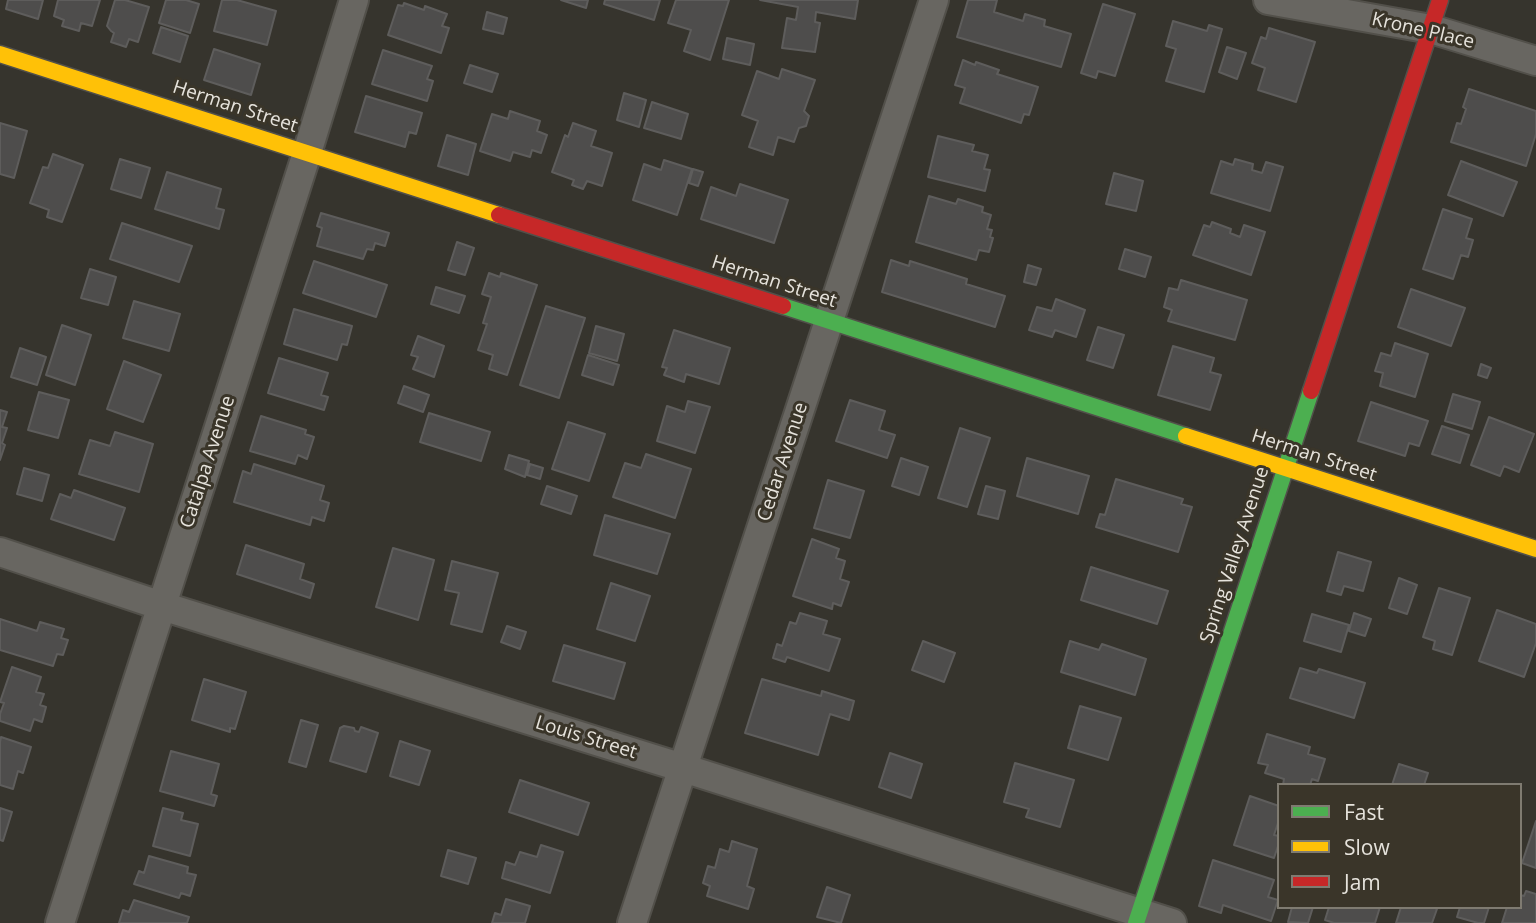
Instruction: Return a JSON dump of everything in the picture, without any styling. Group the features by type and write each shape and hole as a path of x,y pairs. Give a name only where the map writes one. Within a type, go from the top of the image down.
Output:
{"street":[{"name":"Catalpa Avenue","path":"60,923 354,0"},
{"name":"Cedar Avenue","path":"632,923 934,0"},
{"name":"Krone Place","path":"1268,0 1431,29 1536,61"},
{"name":"Spring Valley Avenue","path":"1137,918 1440,0"},
{"name":"Herman Street","path":"0,54 1536,549"},
{"name":"Louis Street","path":"0,552 162,606 683,768 1137,918 1172,923"}],"building":[{"path":"8,0 43,0 38,19 6,9"},
{"path":"58,0 100,0 92,26 81,23 79,31 62,26 64,20 54,16"},
{"path":"115,0 149,7 138,42 129,39 126,47 111,42 114,33 107,26"},
{"path":"166,0 186,0 199,4 190,33 159,23"},
{"path":"222,0 237,0 276,11 267,45 214,31"},
{"path":"561,0 588,0 586,8"},
{"path":"605,0 660,0 654,20 604,4"},
{"path":"676,0 729,0 710,60 684,51 691,30 668,23"},
{"path":"760,0 858,0 855,19 816,12 815,22 820,23 815,52 782,48 787,18 796,20 798,7"},
{"path":"968,0 997,0 994,12 1023,21 1025,14 1045,20 1044,26 1071,34 1061,67 957,37"},
{"path":"404,3 424,10 425,6 447,14 442,26 449,28 441,53 388,35 398,5 403,6"},
{"path":"1103,4 1135,14 1115,76 1098,71 1096,78 1081,73"},
{"path":"487,12 507,18 503,34 483,29"},
{"path":"1173,21 1207,31 1209,25 1222,29 1204,92 1166,81 1176,49 1166,46"},
{"path":"161,27 188,36 180,62 153,53"},
{"path":"1269,28 1315,42 1296,102 1258,90 1265,68 1252,63 1261,37 1266,39"},
{"path":"727,38 754,44 750,65 723,59"},
{"path":"1227,47 1246,53 1237,79 1219,72"},
{"path":"214,49 260,64 251,95 204,80"},
{"path":"383,50 432,66 427,79 433,81 427,101 372,84"},
{"path":"963,60 999,70 997,74 1038,87 1029,115 1024,114 1021,123 960,103 965,88 955,85"},
{"path":"470,65 498,74 492,92 464,83"},
{"path":"782,69 815,80 804,111 809,116 806,126 799,128 794,142 778,137 773,155 749,147 758,121 742,115 757,71 779,79"},
{"path":"1469,89 1536,111 1536,134 1526,166 1451,142 1457,123 1461,124"},
{"path":"624,93 646,100 639,127 617,120"},
{"path":"366,96 422,113 416,134 409,132 405,147 355,132"},
{"path":"652,102 688,114 681,139 644,128"},
{"path":"510,111 540,121 537,131 547,135 541,153 532,150 530,157 513,152 510,161 480,151 492,114 508,119"},
{"path":"0,123 27,131 14,178 0,174"},
{"path":"573,123 596,131 591,146 612,153 602,186 587,181 583,189 572,185 574,180 552,172 565,135 568,137"},
{"path":"447,135 476,144 468,175 438,166"},
{"path":"938,136 974,145 972,151 988,155 984,169 990,170 985,191 928,177"},
{"path":"53,154 83,165 62,222 47,217 49,210 30,203 43,167 48,168"},
{"path":"120,159 150,168 141,198 111,189"},
{"path":"1235,159 1253,164 1252,170 1262,173 1266,162 1283,167 1270,211 1211,193 1221,161 1233,165"},
{"path":"664,160 692,169 677,215 633,200 644,164 661,170"},
{"path":"1461,161 1517,182 1503,216 1448,195"},
{"path":"693,169 703,172 698,186 689,183"},
{"path":"167,172 221,189 216,208 224,210 219,229 155,209"},
{"path":"1114,173 1143,181 1136,211 1106,204"},
{"path":"740,184 788,200 774,243 701,219 711,187 736,196"},
{"path":"929,196 956,204 958,199 983,207 982,212 991,215 987,229 992,230 990,237 993,238 989,252 979,250 976,260 916,242"},
{"path":"1443,209 1472,219 1466,238 1473,240 1468,257 1461,255 1453,279 1423,269"},
{"path":"321,213 389,233 385,246 375,243 373,250 367,249 363,259 317,246 322,228 317,226"},
{"path":"1212,222 1231,229 1230,233 1240,237 1244,225 1265,232 1251,275 1193,255 1204,225 1210,227"},
{"path":"122,223 192,246 179,282 110,259"},
{"path":"457,242 474,248 465,275 448,270"},
{"path":"1125,249 1151,257 1145,277 1119,269"},
{"path":"891,260 909,266 910,261 967,279 966,284 1005,296 995,327 882,292"},
{"path":"314,261 387,285 376,317 303,293"},
{"path":"1028,265 1041,269 1036,285 1024,282"},
{"path":"90,269 116,277 108,305 81,298"},
{"path":"489,273 500,277 501,273 537,285 507,375 489,369 493,355 478,350 487,324 483,323 491,297 482,294"},
{"path":"1181,280 1247,300 1235,340 1168,321 1172,310 1164,307 1169,288 1178,290"},
{"path":"436,287 465,296 459,313 431,304"},
{"path":"1411,289 1465,308 1451,346 1398,327"},
{"path":"1056,299 1085,310 1076,337 1055,330 1052,337 1029,330 1037,307 1052,311"},
{"path":"134,301 180,314 169,351 123,338"},
{"path":"546,306 585,318 559,398 520,385"},
{"path":"294,309 352,326 347,345 342,344 337,360 284,344"},
{"path":"62,325 91,335 75,385 46,375"},
{"path":"596,326 624,334 617,361 589,353"},
{"path":"1098,327 1124,335 1113,368 1087,360"},
{"path":"674,330 730,348 719,384 686,374 684,382 664,375 667,368 662,367"},
{"path":"418,336 444,346 434,377 413,369 418,357 411,355"},
{"path":"1395,343 1428,354 1415,397 1380,386 1383,373 1375,371 1381,353 1391,356"},
{"path":"1173,346 1214,358 1210,372 1221,375 1210,410 1158,395"},
{"path":"20,348 46,357 37,385 11,377"},
{"path":"588,355 619,365 613,385 582,375"},
{"path":"279,358 328,373 321,395 328,397 324,410 268,393"},
{"path":"124,361 161,375 143,422 107,409"},
{"path":"1481,364 1491,368 1487,378 1478,375"},
{"path":"404,386 429,395 423,412 398,403"},
{"path":"39,392 69,400 58,438 28,430"},
{"path":"1453,394 1480,402 1472,429 1445,421"},
{"path":"850,400 885,411 879,430 895,435 887,458 836,441"},
{"path":"688,401 710,407 695,453 657,441 667,406 685,412"},
{"path":"1371,402 1428,421 1419,446 1409,443 1405,456 1358,441"},
{"path":"0,410 7,412 2,427 7,428 0,460"},
{"path":"429,413 490,432 481,461 420,442"},
{"path":"261,416 306,430 305,434 314,437 307,459 298,455 295,464 250,451"},
{"path":"1489,417 1534,434 1519,472 1504,466 1500,476 1471,465"},
{"path":"568,422 605,434 589,481 552,469"},
{"path":"1442,426 1469,435 1460,463 1432,454"},
{"path":"960,428 990,438 967,507 938,498"},
{"path":"115,432 153,444 139,492 79,474 90,440 110,446"},
{"path":"646,454 691,469 675,518 613,497 625,463 641,468"},
{"path":"509,455 529,461 525,477 505,469"},
{"path":"901,458 928,467 919,495 892,486"},
{"path":"1027,458 1089,476 1078,514 1017,496"},
{"path":"254,464 324,486 320,500 329,503 324,521 312,517 310,525 234,502 243,471 251,474"},
{"path":"530,464 543,468 540,479 527,475"},
{"path":"24,468 49,475 42,501 17,494"},
{"path":"1116,479 1183,499 1181,504 1192,507 1178,552 1096,527 1100,514 1105,515"},
{"path":"828,480 864,491 850,538 814,528"},
{"path":"547,486 577,496 571,514 541,504"},
{"path":"986,486 1005,491 998,519 978,514"},
{"path":"74,490 125,508 114,540 51,519 60,494 71,498"},
{"path":"605,515 670,534 657,574 594,555"},
{"path":"812,539 839,549 836,558 845,561 840,579 849,582 841,606 833,603 832,609 793,596"},
{"path":"246,545 304,564 300,579 314,584 310,598 237,574"},
{"path":"393,548 434,560 418,620 376,607"},
{"path":"1338,552 1371,562 1363,591 1344,586 1341,595 1327,591"},
{"path":"452,561 498,573 482,632 451,624 459,593 445,590"},
{"path":"1091,567 1168,591 1157,624 1081,600"},
{"path":"1399,578 1417,585 1407,614 1389,608"},
{"path":"611,583 650,596 635,641 597,629"},
{"path":"1439,588 1470,598 1452,655 1433,649 1435,641 1423,637"},
{"path":"1497,610 1536,624 1536,643 1524,677 1479,661"},
{"path":"800,613 827,621 823,634 840,639 829,671 787,657 785,662 773,658 777,644 782,646 790,622 796,624"},
{"path":"1354,613 1371,619 1365,636 1349,631"},
{"path":"1312,614 1349,625 1341,652 1304,641"},
{"path":"0,619 37,631 40,622 64,629 61,638 68,640 63,655 57,654 53,666 0,650"},
{"path":"507,626 526,632 520,649 501,642"},
{"path":"923,641 955,653 944,682 912,670"},
{"path":"1070,641 1099,650 1102,644 1146,659 1135,695 1061,672"},
{"path":"564,645 625,663 614,699 553,681"},
{"path":"12,667 41,677 36,692 44,694 40,705 46,707 42,722 34,719 30,731 0,721 4,703 0,702"},
{"path":"1300,668 1317,673 1319,669 1365,683 1354,718 1290,698"},
{"path":"204,679 246,692 235,729 230,728 230,732 192,720"},
{"path":"762,679 821,696 822,691 854,701 849,720 830,714 818,755 745,733"},
{"path":"1080,706 1121,718 1108,760 1068,748"},
{"path":"301,720 318,725 306,767 289,762"},
{"path":"344,726 359,732 361,727 378,733 366,772 330,761 340,728"},
{"path":"1267,734 1310,747 1308,754 1325,759 1318,781 1312,779 1311,783 1283,783 1284,779 1265,773 1268,765 1258,763"},
{"path":"1,737 31,747 23,773 18,771 13,789 0,785"},
{"path":"400,741 430,751 419,785 390,776"},
{"path":"171,751 219,764 211,794 217,796 214,806 160,791"},
{"path":"890,753 922,764 911,798 879,787"},
{"path":"1015,763 1074,780 1060,827 1026,817 1029,809 1004,802"},
{"path":"1399,764 1428,773 1425,783 1393,783"},
{"path":"520,780 589,803 578,835 509,812"},
{"path":"1250,796 1277,805 1274,835 1277,836 1277,849 1274,858 1234,845"},
{"path":"0,808 12,812 3,841 0,840"},
{"path":"163,808 183,813 181,820 198,824 190,856 153,846"},
{"path":"1536,821 1536,868 1522,863"},
{"path":"732,841 757,849 747,886 754,889 748,909 707,896 710,886 703,883 708,866 715,868 720,849 729,852"},
{"path":"541,845 563,852 550,893 502,878 506,862 515,865 520,852 537,857"},
{"path":"448,850 476,858 468,884 441,876"},
{"path":"149,856 188,867 187,873 196,875 190,896 181,893 179,898 134,884 139,871 144,873"},
{"path":"1213,860 1274,880 1268,897 1277,900 1271,921 1223,905 1221,913 1199,906"},
{"path":"827,887 850,895 841,923 817,917"},
{"path":"1526,891 1536,894 1536,923 1502,923 1506,909 1522,909"},
{"path":"506,899 530,906 525,923 492,923 495,913 501,915"},
{"path":"134,900 189,917 187,923 119,923 123,910 129,912"},
{"path":"1291,909 1312,909 1308,923 1288,922"},
{"path":"1328,909 1379,909 1375,923 1334,923 1325,920"},
{"path":"1400,909 1437,909 1432,923 1396,923"},
{"path":"1459,909 1488,909 1484,923 1457,917"}],"traffic: fast":[{"path":"783,306 1186,436"},
{"path":"1136,923 1311,391"}],"traffic: slow":[{"path":"0,54 499,215"},
{"path":"1186,436 1536,549"}],"traffic: jam":[{"path":"1311,391 1440,0"},
{"path":"499,215 783,306"}]}
